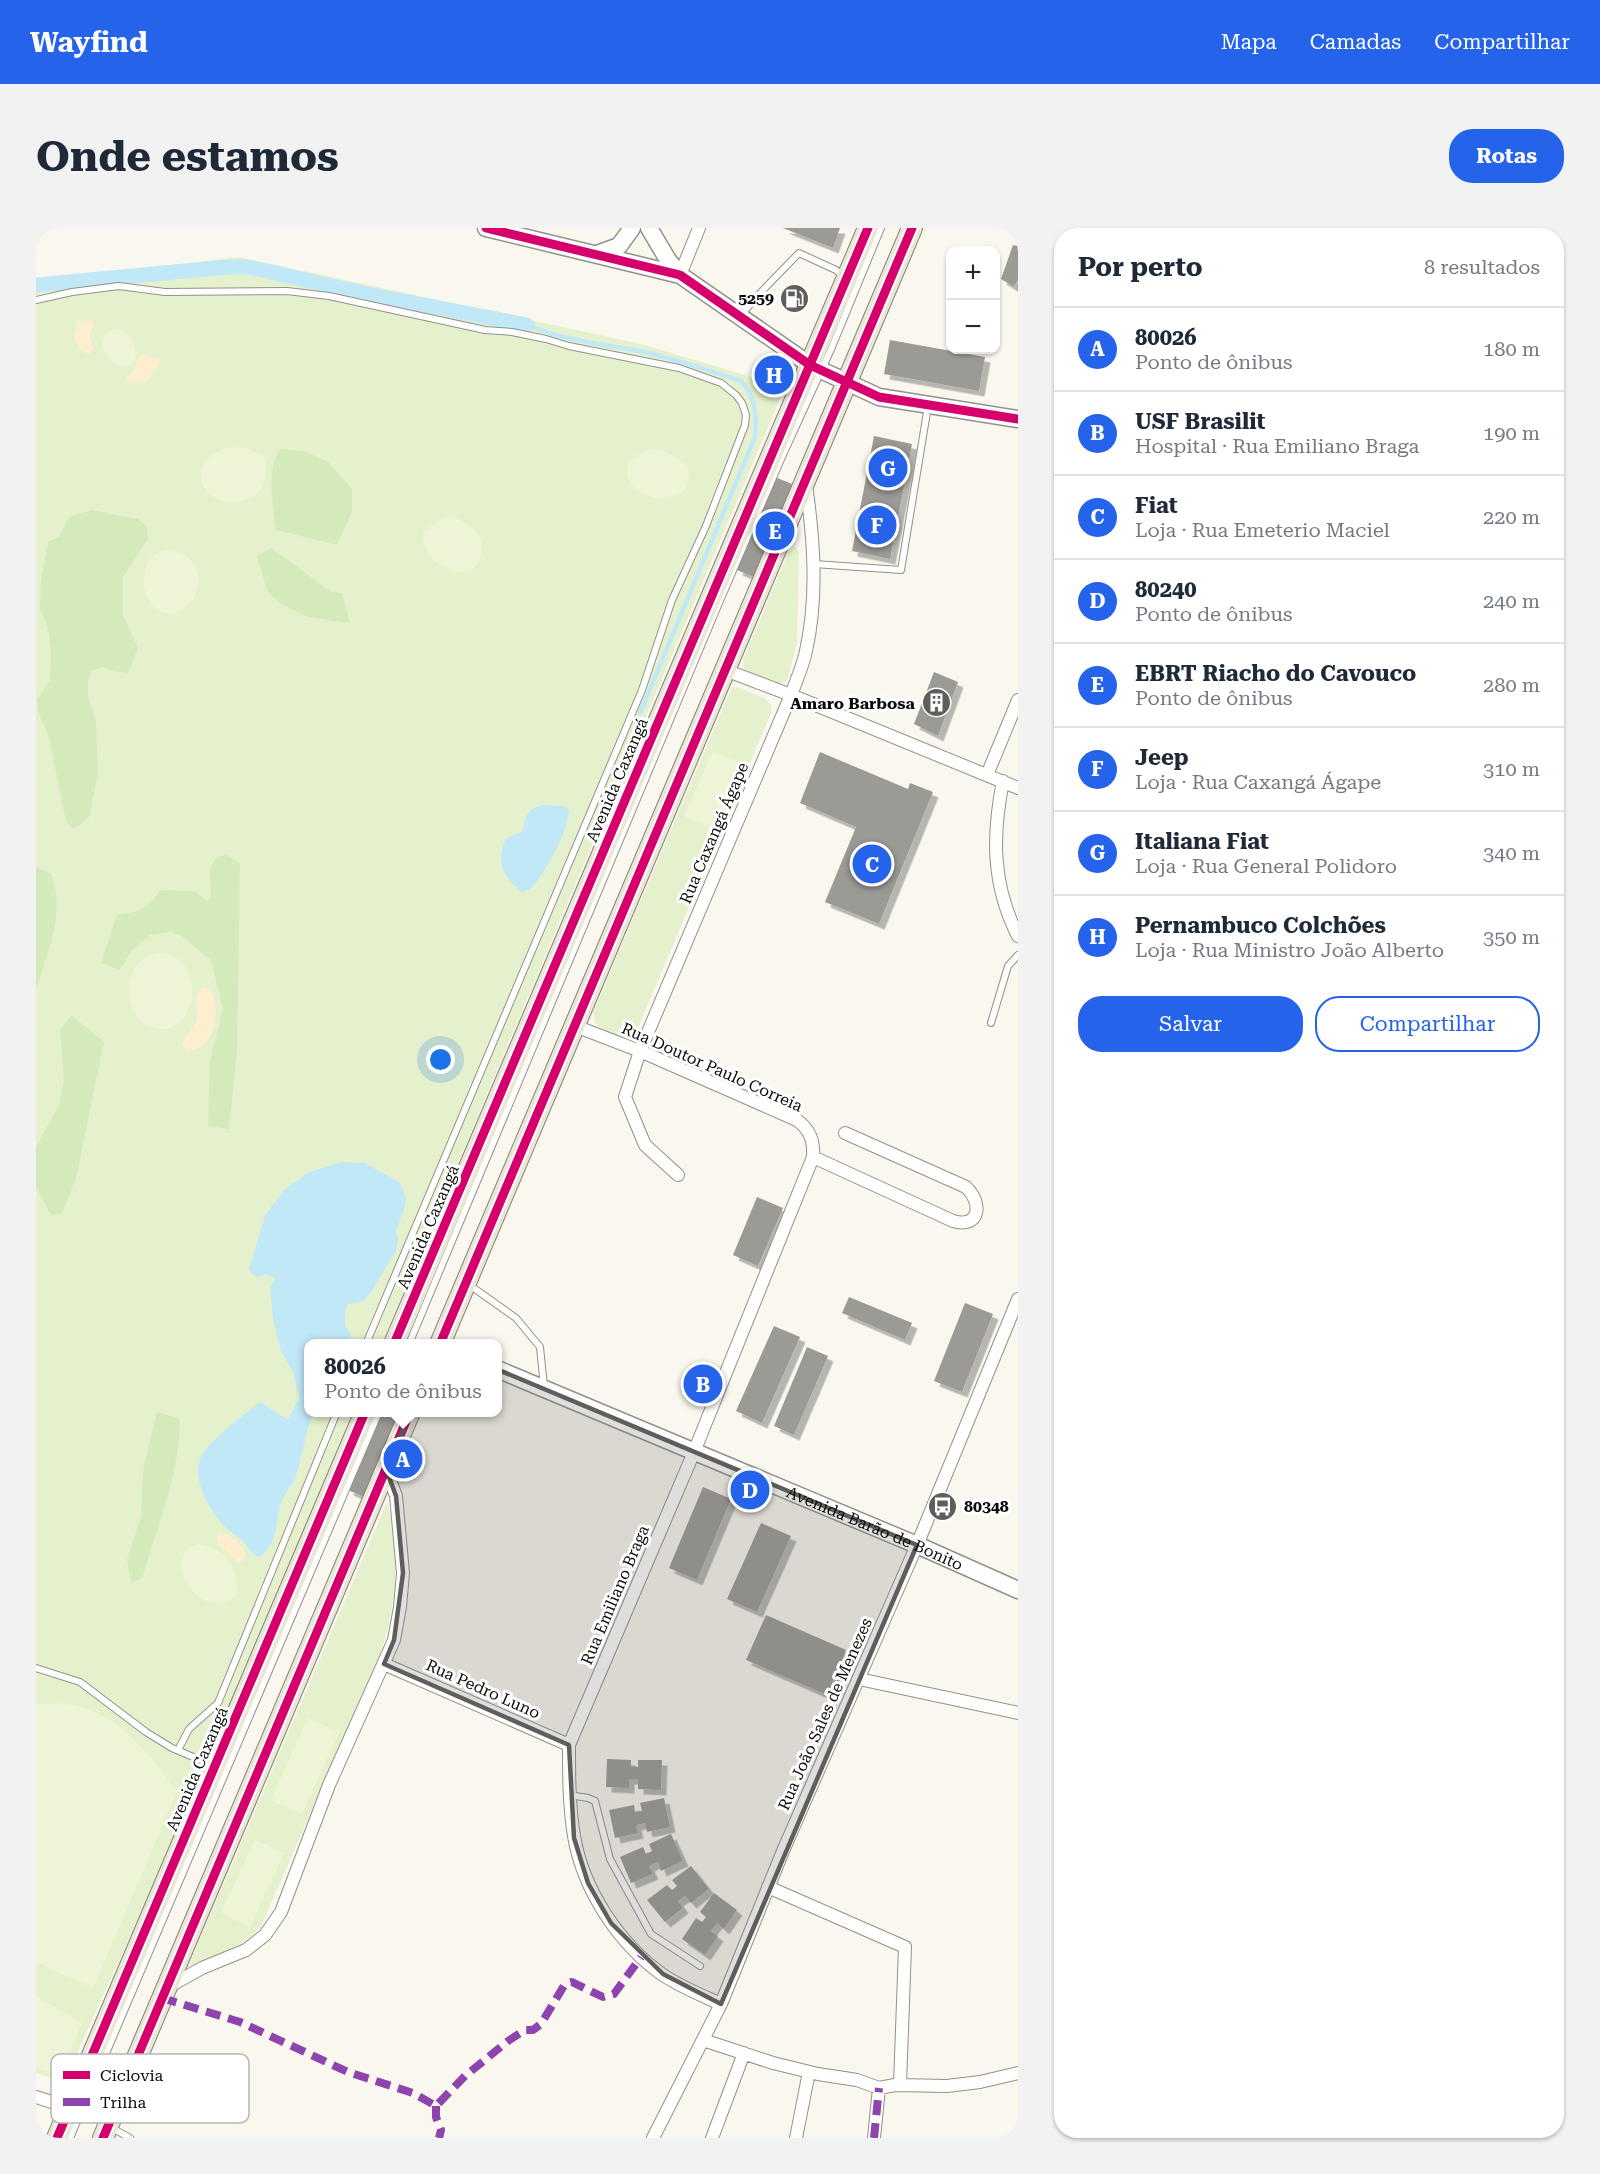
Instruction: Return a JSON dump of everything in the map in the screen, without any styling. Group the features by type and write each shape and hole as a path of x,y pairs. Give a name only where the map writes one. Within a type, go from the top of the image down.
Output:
{"main road":[{"name":"Avenida Caxangá","path":"396,1339 815,368 846,279 868,228"},
{"path":"442,1339 805,480 843,378 912,228"},
{"name":"Avenida Caxangá","path":"93,2054 363,1417"},
{"path":"138,2054 385,1461 408,1417"},
{"name":"Avenida Caxangá","path":"57,2138 64,2123"}],"street":[{"path":"486,228 680,274"},
{"path":"596,254 619,246 632,228"},
{"path":"649,228 668,261 680,274 815,368 843,378 879,397 1018,419"},
{"path":"680,274 699,228"},
{"name":"Rua Caxangá Ágape","path":"678,1175 645,1145 625,1097 640,1052 791,695 806,653 812,614 814,564 811,519 805,480"},
{"path":"724,670 1018,788"},
{"path":"987,775 1018,700"},
{"path":"1003,781 996,816 995,851 1000,886 1010,920 1018,936"},
{"name":"Rua Doutor Paulo Correia","path":"575,1026 797,1120 812,1137 813,1156"},
{"path":"813,1156 953,1221 968,1222 974,1217 977,1204 974,1195 966,1187 845,1133"},
{"name":"Rua Emiliano Braga","path":"721,2004 683,1987 663,1974 641,1957 611,1923 588,1883 574,1838 569,1795 568,1745 694,1452 813,1156"},
{"name":"Rua João Sales de Menezes","path":"653,2138 721,2004 768,1887 917,1545 1018,1299"},
{"name":"Avenida Barão de Bonito","path":"502,1370 1018,1590"},
{"path":"166,1988 202,1968 246,1950 265,1935 281,1912 329,1785 384,1665 394,1640 403,1573 396,1496 385,1461"},
{"name":"Rua Pedro Luno","path":"384,1665 568,1745"},
{"path":"859,1679 1018,1713"},
{"path":"768,1887 905,1947 900,2085"},
{"path":"703,2040 809,2072 857,2080 879,2088 900,2085 947,2086 980,2082 1018,2073"},
{"path":"712,2138 744,2053"},
{"path":"796,2138 809,2072"},
{"path":"874,2138 879,2088"},
{"path":"36,2097 51,2102"}],"lane":[{"path":"411,1339 782,457 815,368 881,228"},
{"path":"740,317 799,253 836,270 846,279"},
{"path":"36,300 72,292 119,286 165,292 263,293 287,291 329,296 484,330 512,332 679,368 721,383 742,403 746,415 741,438 719,488 706,526 672,600 642,690 368,1339"},
{"path":"826,411 843,378"},
{"path":"814,564 901,570 928,405"},
{"path":"991,1023 1008,966 1018,955"},
{"path":"466,1283 516,1318 540,1347 544,1388"},
{"path":"178,1750 189,1729 218,1703 335,1417"},
{"path":"106,2054 377,1417"},
{"path":"385,1461 400,1417"},
{"path":"36,1668 80,1682 146,1732 178,1750 215,1766"},
{"path":"569,1795 595,1801 610,1859 651,1934 700,1966"},
{"path":"70,2138 76,2123"},
{"path":"105,2132 130,2138"}],"highlighted area":[{"path":"439,1345 917,1545 721,2004 663,1974 611,1923 588,1883 574,1838 569,1745 384,1664 394,1640 403,1573 396,1496 386,1469"}],"green space":[{"path":"239,257 641,344 785,387 384,1339 304,1339 304,1417 351,1417 195,1793 77,2054 51,2054 51,2078 36,2073 36,282"},
{"path":"115,329 126,333 135,349 136,357 133,363 127,366 114,363 107,356 102,345 106,333"},
{"path":"239,447 256,452 264,459 266,475 263,485 254,495 245,500 231,502 217,499 202,483 201,473 204,464 212,455 223,449"},
{"path":"280,449 304,451 328,462 352,489 352,512 337,545 276,530 272,478 273,467"},
{"path":"650,449 667,452 687,465 688,482 681,493 670,498 656,498 642,493 632,485 627,473 631,459"},
{"path":"92,510 138,519 147,527 148,539 123,577 123,615 138,648 128,673 103,667 91,671 88,695 96,722 98,773 89,817 74,829 66,822 49,737 38,712 37,699 50,680 51,650 48,628 40,608 41,580 48,542 59,537 69,517"},
{"path":"452,516 471,527 481,541 480,560 471,571 454,571 439,564 424,543 423,534 432,525"},
{"path":"795,547 799,552 797,642 788,678 777,685 744,671 743,660 789,551"},
{"path":"271,548 332,592 342,593 350,623 308,617 282,604 268,593 257,556"},
{"path":"169,549 191,560 199,581 194,598 188,605 176,612 164,613 155,608 148,598 144,587 144,574 148,563 156,554"},
{"path":"732,687 766,699 772,705 771,713 632,1042 600,1029 594,1018 594,1010"},
{"path":"713,751 746,765 717,831 684,816"},
{"path":"226,855 240,863 237,1051 229,1129 208,1126 210,1061 223,1010 211,960 182,936 171,932 150,935 132,950 120,970 101,963 117,915 142,908 152,902 160,890 195,891 206,900 211,898 211,866 216,858"},
{"path":"36,867 51,874 57,903 54,932 36,989"},
{"path":"161,953 176,958 186,967 191,980 192,994 183,1019 173,1027 160,1029 147,1025 137,1017 131,1005 129,992 130,979 136,967 146,958"},
{"path":"71,1015 104,1042 76,1179 62,1213 51,1215 36,1187 36,1147 60,1103 64,1080 60,1030"},
{"path":"157,1412 180,1419 176,1459 167,1500 142,1578 131,1583 127,1560 141,1516 143,1470"},
{"path":"387,1502 394,1540 395,1580 390,1619 379,1657 261,1926 248,1939 229,1951 191,1966 194,1953"},
{"path":"198,1544 223,1555 233,1568 237,1594 224,1603 210,1603 198,1596 189,1586 183,1573 182,1561 186,1550"},
{"path":"36,1704 61,1704 100,1714 129,1735 142,1748 177,1791 93,1988 36,1962"},
{"path":"308,1718 339,1732 302,1814 271,1800"},
{"path":"255,1840 284,1853 250,1927 221,1913"},
{"path":"36,1996 82,2023 69,2054 51,2054 51,2072 36,2068"}],"sand":[{"path":"90,319 95,325 89,335 94,349 89,354 78,346 74,333 78,322"},
{"path":"142,354 147,354 153,359 158,358 160,363 148,380 140,383 128,382 126,377 133,373 138,358"},
{"path":"204,987 210,989 214,997 216,1017 214,1027 205,1044 187,1051 182,1046 196,1022 197,998"},
{"path":"221,1532 233,1538 242,1547 246,1555 242,1562 237,1561 218,1544 216,1536"}],"water":[{"path":"543,805 563,806 569,810 567,820 560,841 543,872 531,889 522,892 508,879 503,868 501,856 503,846 507,838 523,831 530,811"},
{"path":"341,1162 365,1163 400,1183 406,1199 396,1231 398,1240 396,1251 370,1294 362,1302 348,1304 345,1311 345,1326 351,1333 350,1339 304,1339 304,1417 312,1417 296,1475 281,1503 274,1538 260,1557 249,1550 241,1539 217,1518 206,1500 198,1469 205,1450 217,1437 260,1402 288,1420 299,1398 293,1372 281,1351 273,1319 270,1287 276,1278 265,1274 257,1278 249,1270 265,1215 285,1189 309,1172"}],"building":[{"path":"783,228 840,228 833,248"},
{"path":"1013,245 1018,246 1018,279 1014,287 1001,279"},
{"path":"890,340 946,350 946,354 985,357 979,391 884,374"},
{"path":"766,356 791,371 785,387 756,379"},
{"path":"874,436 912,444 890,559 852,551"},
{"path":"775,477 792,484 754,577 737,570"},
{"name":"Amaro Barbosa","path":"934,672 958,682 938,736 914,724"},
{"path":"820,752 908,789 910,783 933,792 879,924 825,902 856,827 800,803"},
{"path":"757,1197 783,1208 758,1266 733,1255"},
{"path":"849,1297 912,1323 905,1340 842,1313"},
{"path":"965,1303 993,1314 962,1392 934,1381"},
{"path":"774,1326 800,1337 762,1423 736,1411"},
{"path":"807,1347 828,1356 794,1435 774,1426"},
{"path":"379,1417 398,1417 364,1497 348,1490"},
{"path":"703,1487 731,1499 697,1580 669,1568"},
{"path":"761,1523 791,1536 757,1612 727,1599"},
{"path":"766,1615 846,1650 827,1695 746,1660"},
{"path":"607,1759 631,1760 631,1767 638,1767 638,1760 662,1760 661,1790 638,1789 638,1779 629,1779 629,1788 606,1787"},
{"path":"664,1798 670,1827 647,1832 645,1823 636,1825 638,1833 615,1838 609,1810 634,1805 635,1812 642,1811 640,1803"},
{"path":"671,1834 683,1861 661,1871 658,1862 649,1866 653,1874 631,1883 620,1857 643,1847 646,1854 652,1851 649,1844"},
{"path":"691,1866 709,1889 691,1903 685,1896 678,1901 683,1908 665,1922 647,1900 667,1885 672,1890 677,1886 672,1880"},
{"path":"714,1893 737,1910 724,1929 717,1923 711,1931 718,1936 705,1955 682,1939 696,1918 702,1922 706,1917 700,1912"}],"waterway":[{"path":"36,285 248,267 367,294 527,325"},
{"path":"527,325 568,338 639,351 690,364 741,381 753,400 756,422 755,437 640,713"}],"marked path":[{"path":"162,1998 240,2022 348,2072 413,2093 436,2106 465,2076 508,2041 525,2030 533,2030 541,2024 565,1984 572,1982 603,1997 614,1994 641,1957"},
{"path":"874,2138 879,2088"},
{"path":"436,2106 436,2117 441,2130 439,2138"}],"cycle path":[{"path":"486,228 680,275 810,365 879,397 1018,419"},
{"path":"396,1339 868,228"},
{"path":"442,1339 912,228"},
{"path":"93,2054 363,1417"},
{"path":"139,2054 408,1417"},
{"path":"57,2138 63,2123"},
{"path":"103,2138 109,2123"}],"place":[{"name":"5259","path":"795,298"},
{"name":"Pernambuco Colchões","path":"774,375"},
{"name":"Italiana Fiat","path":"888,468"},
{"name":"Jeep","path":"877,525"},
{"name":"EBRT Riacho do Cavouco","path":"775,531"},
{"name":"Amaro Barbosa","path":"936,703"},
{"name":"Fiat","path":"872,864"},
{"name":"USF Brasilit","path":"703,1384"},
{"name":"80026","path":"403,1459"},
{"name":"80240","path":"750,1490"},
{"name":"80348","path":"943,1506"}]}
